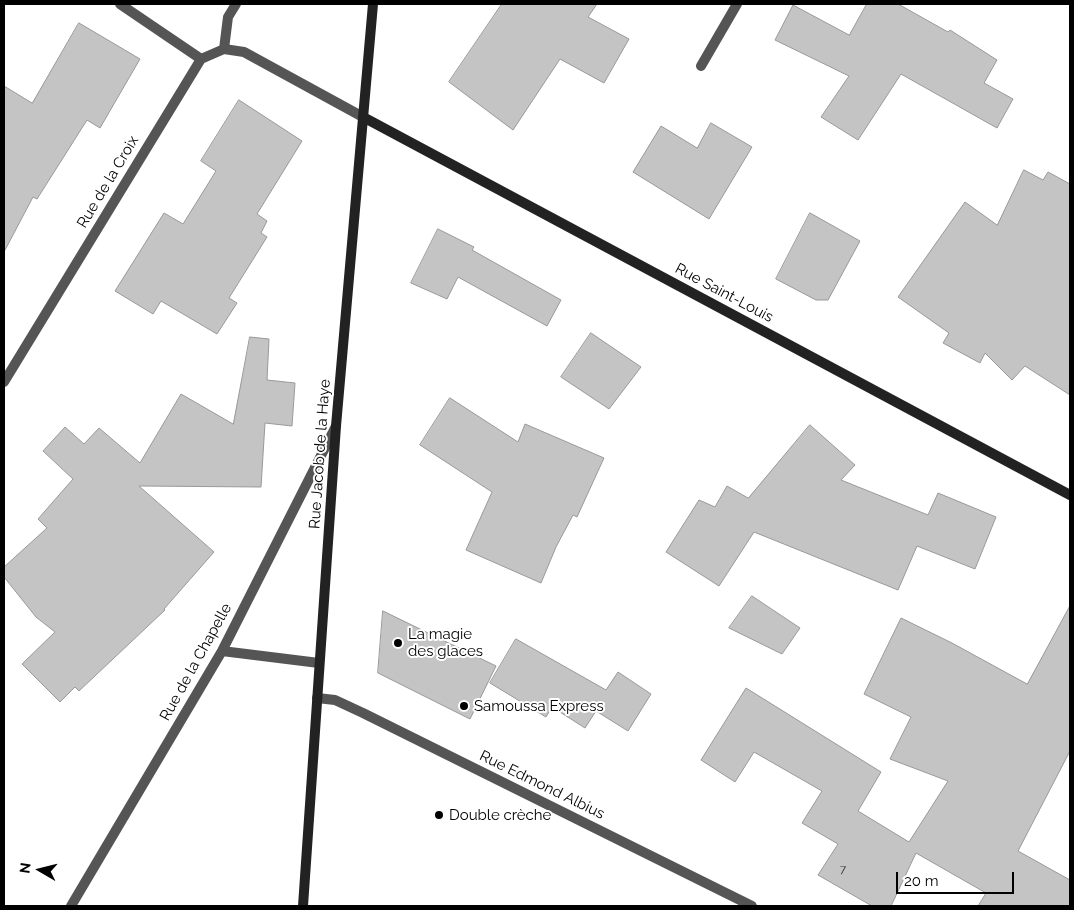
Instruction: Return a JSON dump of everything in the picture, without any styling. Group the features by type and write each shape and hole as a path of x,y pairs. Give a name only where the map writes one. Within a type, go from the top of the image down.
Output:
{"main road":[{"name":"Rue Jacob de la Haye","path":"303,906 336,426 373,4"},
{"name":"Rue Saint-Louis","path":"363,117 1070,495"}],"street":[{"path":"120,4 201,59 224,49 244,52 363,117"},
{"path":"224,49 228,17 236,4"},
{"path":"702,66 737,4"},
{"name":"Rue de la Croix","path":"4,382 201,59"},
{"name":"Rue de la Chapelle","path":"71,906 222,651 336,426"},
{"path":"222,651 320,663"},
{"name":"Rue Edmond Albius","path":"317,698 335,700 364,713 752,906"}],"building":[{"path":"502,4 597,4 588,17 629,39 604,83 560,59 513,130 449,82"},
{"path":"867,4 898,4 948,32 950,30 997,60 984,83 1013,99 997,128 901,74 858,140 821,117 849,76 775,40 793,5 849,35"},
{"path":"79,23 140,59 100,128 87,120 37,199 33,197 4,252 4,86 32,103"},
{"path":"239,100 302,141 257,214 267,221 261,233 267,237 229,298 237,303 217,334 161,301 153,314 115,291 164,213 183,224 216,171 201,161"},
{"path":"711,123 752,147 709,219 633,172 661,126 697,148"},
{"path":"1024,170 1043,180 1048,172 1070,184 1070,395 1025,366 1012,380 985,353 980,363 943,343 949,333 898,297 965,202 997,225"},
{"path":"810,213 860,241 828,300 816,300 776,279"},
{"path":"438,229 474,247 472,250 561,300 547,326 458,277 447,299 411,283"},
{"path":"591,333 641,367 609,409 561,377"},
{"path":"250,337 269,339 267,380 295,383 292,426 265,423 261,487 139,486 214,552 165,610 79,691 75,687 60,702 22,664 55,632 36,617 4,577 4,567 47,528 38,519 73,479 43,451 65,427 84,444 99,428 140,463 181,394 233,424"},
{"path":"450,398 518,442 525,424 604,458 577,517 573,515 556,547 541,583 466,550 492,492 420,445"},
{"path":"810,425 855,465 841,480 928,515 938,493 996,517 975,569 917,546 898,590 754,532 719,586 666,552 699,500 715,507 727,486 748,498"},
{"path":"752,596 800,628 782,654 729,628"},
{"path":"1070,606 1070,751 1018,851 1070,880 1070,906 978,906 986,893 916,853 891,906 872,906 818,875 838,844 802,823 822,791 754,752 735,782 701,760 746,688 881,772 858,811 909,842 948,781 890,759 911,717 864,694 901,618 952,643 1027,684"},
{"path":"383,611 496,666 470,719 378,673"},
{"path":"516,639 606,690 618,672 651,694 628,731 596,711 585,728 552,707 546,717 490,683"}],"place":[{"name":"La magie des glaces","path":"398,643"},
{"name":"Samoussa Express","path":"464,706"},
{"name":"Double crèche","path":"439,815"}]}
